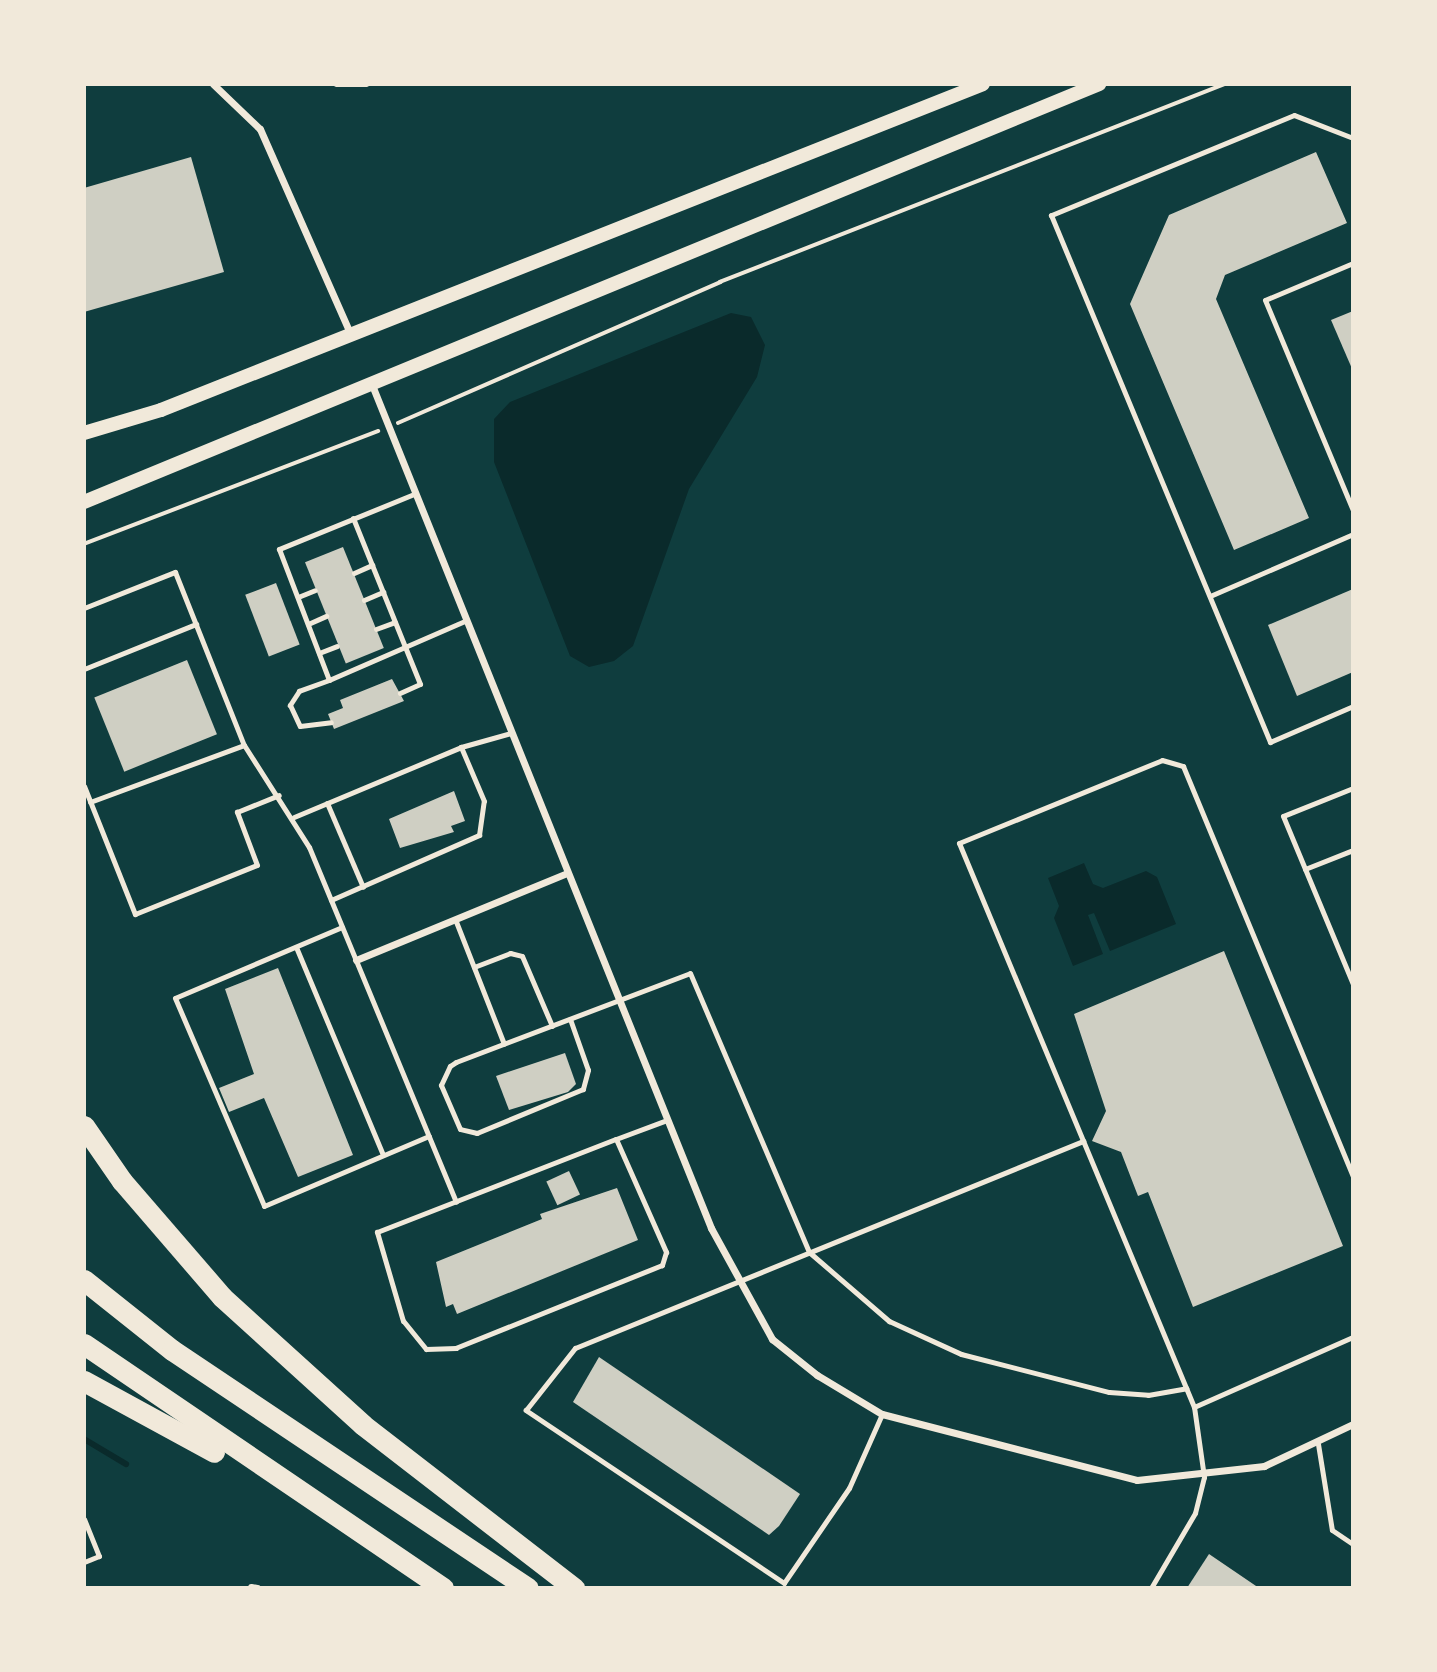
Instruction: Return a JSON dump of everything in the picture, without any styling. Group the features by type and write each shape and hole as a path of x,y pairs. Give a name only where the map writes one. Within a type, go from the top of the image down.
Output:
{"highway":[{"path":"84,1126 122,1181 222,1297 363,1425 574,1588"},
{"path":"84,1280 172,1350 528,1588"},
{"path":"84,1344 443,1588"},
{"path":"84,1381 230,1460 432,1588"}],"main road":[{"path":"84,433 161,410 349,331 983,84"},
{"path":"84,502 1099,84"}],"street":[{"path":"213,84 260,129 349,331"},
{"path":"372,385 667,1120 736,1282 772,1339 817,1375 882,1414 1137,1480 1204,1476 1264,1466 1318,1444 1353,1423"},
{"path":"356,960 568,873"},
{"path":"251,1587 257,1588"}],"lane":[{"path":"335,84 366,84"},
{"path":"1353,138 1294,115 1051,215 1270,742 1353,706"},
{"path":"1353,263 1265,300 1353,510"},
{"path":"330,680 279,549 414,494"},
{"path":"353,518 420,684 400,693"},
{"path":"1210,597 1353,534"},
{"path":"354,573 372,565"},
{"path":"84,608 175,572 244,745 294,817 456,1202"},
{"path":"298,597 315,590"},
{"path":"364,600 383,592"},
{"path":"308,624 326,616"},
{"path":"331,722 300,726 289,705 299,691 406,650 466,621"},
{"path":"376,629 395,622"},
{"path":"84,669 195,624"},
{"path":"319,653 337,646"},
{"path":"294,817 461,747 511,733"},
{"path":"90,802 244,745"},
{"path":"331,900 479,835 484,802 461,747"},
{"path":"1151,1588 1195,1513 1204,1476 1194,1407 959,843 1169,759 1188,772 1353,1176"},
{"path":"84,786 135,914 257,864 237,812 279,795"},
{"path":"1353,788 1283,816 1353,984"},
{"path":"327,803 363,887"},
{"path":"1305,869 1353,850"},
{"path":"455,919 504,1044"},
{"path":"342,927 176,998 264,1206 429,1136"},
{"path":"296,947 383,1155"},
{"path":"474,967 510,953 522,956 552,1026"},
{"path":"570,1019 589,1070 583,1089 477,1133 465,1132 443,1093 444,1071 504,1044 690,973 809,1252 889,1321 961,1354 1110,1392 1148,1395 1185,1388"},
{"path":"616,1139 666,1252 662,1265 456,1348 426,1349 403,1321 376,1238 456,1202 616,1139 667,1120"},
{"path":"882,1414 849,1488 784,1583 526,1410 575,1348 1083,1141"},
{"path":"1194,1407 1353,1337"},
{"path":"1318,1444 1332,1530 1353,1544"},
{"path":"84,1519 99,1556 84,1562"}],"path":[{"path":"84,544 388,427 720,282 1225,84"}],"water":[{"path":"731,313 751,317 765,345 757,377 689,489 633,646 614,661 589,667 570,656 494,462 494,419 510,402"},
{"path":"1084,863 1093,884 1103,888 1146,871 1157,877 1176,924 1110,951 1094,913 1088,915 1103,954 1073,966 1054,918 1059,906 1048,878"}],"building":[{"path":"1316,152 1347,223 1225,275 1216,299 1309,518 1234,550 1130,304 1169,215"},
{"path":"191,157 224,272 84,312 84,188"},
{"path":"1353,311 1353,371 1331,320"},
{"path":"343,547 384,648 346,663 305,562"},
{"path":"276,583 300,645 269,656 245,595"},
{"path":"1353,589 1353,672 1297,696 1268,625"},
{"path":"187,660 217,734 124,772 94,697"},
{"path":"392,679 404,701 334,729 328,714 343,708 340,700"},
{"path":"454,791 465,821 451,826 454,832 400,848 389,819"},
{"path":"1224,951 1343,1246 1193,1307 1148,1192 1138,1196 1121,1152 1092,1141 1106,1111 1074,1014"},
{"path":"278,968 353,1155 298,1177 264,1098 229,1112 219,1088 254,1074 225,989"},
{"path":"565,1053 576,1084 568,1092 509,1110 496,1076"},
{"path":"569,1171 580,1195 557,1205 546,1182"},
{"path":"617,1188 638,1240 457,1314 453,1304 446,1307 436,1262 542,1219 540,1214"},
{"path":"599,1357 800,1494 779,1526 769,1535 573,1402"},
{"path":"1209,1554 1259,1588 1187,1588"}],"waterway":[{"path":"84,1439 126,1464"}]}
